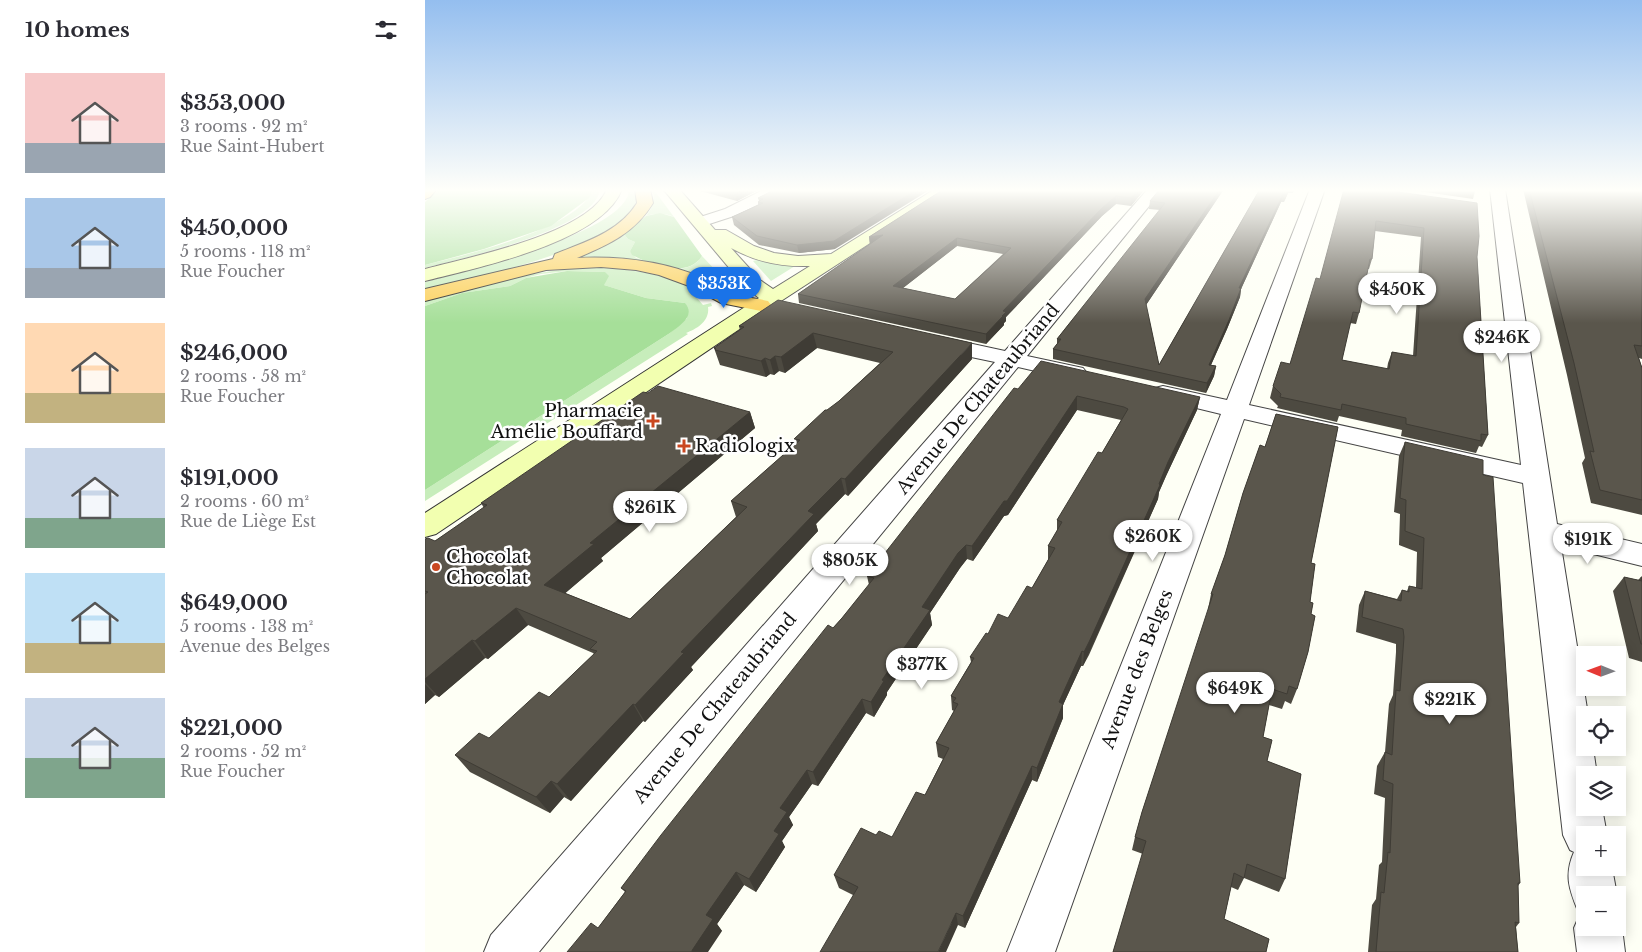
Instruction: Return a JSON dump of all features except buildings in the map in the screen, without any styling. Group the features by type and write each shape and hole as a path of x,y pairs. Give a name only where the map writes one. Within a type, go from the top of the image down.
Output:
{"highway":[{"path":"425,295 546,265 600,241 612,233"},
{"path":"546,265 601,262 636,265 686,278 728,299 768,301"}],"street":[{"path":"425,275 514,250 558,233"},
{"path":"710,233 768,301 795,310"},
{"path":"718,233 745,250 775,260 805,262 837,258"},
{"path":"425,527 768,301 876,233"},
{"name":"Avenue De Chateaubriand","path":"508,952 1119,233"},
{"name":"Avenue des Belges","path":"1031,952 1302,233"},
{"path":"1499,233 1544,531 1584,826"},
{"path":"916,338 1093,377"},
{"path":"1138,388 1536,477"},
{"path":"1544,531 1642,555"},
{"path":"1599,936 1601,952"}],"green space":[{"path":"425,233 529,233 484,249 425,265"},
{"path":"530,233 541,233 495,250 425,268 425,265 490,248"},
{"path":"576,233 603,233 581,244 509,269 425,291 425,282 504,260"},
{"path":"686,233 702,256 696,263 688,267 669,268 659,266 632,255 630,251 635,242 628,239 624,234"},
{"path":"624,234 628,239 635,242 630,251 636,258 646,261 581,258 578,256"},
{"path":"702,256 737,293 735,294 678,269 692,266"},
{"path":"757,260 778,265 795,266 771,281 753,261"},
{"path":"602,268 641,272 682,283 704,296 697,298 703,305 711,303 712,306 708,307 707,316 702,324 686,333 688,334 425,501 425,490 670,333 687,318 685,303 646,298 604,285 605,272 567,271 541,274 526,278 510,286 462,293 425,306 425,300 513,278 557,270"},
{"path":"567,271 605,272 609,276 604,285 646,298 685,303 689,312 688,316 670,333 425,490 425,306 462,293 510,286 526,278"}],"place":[{"name":"Pharmacie Amélie Bouffard","path":"653,421"},
{"name":"Radiologix","path":"684,446"},
{"name":"Chocolat Chocolat","path":"436,567"}]}
